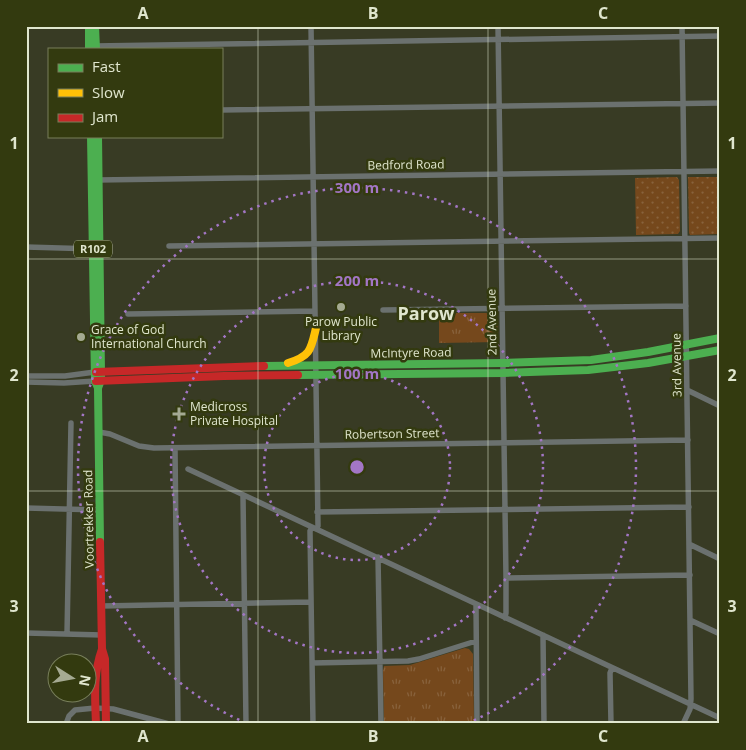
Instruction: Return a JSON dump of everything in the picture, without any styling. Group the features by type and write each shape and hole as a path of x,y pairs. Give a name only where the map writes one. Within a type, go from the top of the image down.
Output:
{"main road":[{"path":"89,26 92,47"},
{"path":"92,47 95,26"},
{"name":"Voortrekker Road","path":"91,138 96,180"},
{"name":"Voortrekker Road","path":"98,138 96,249 101,606 102,649 105,659 106,724"},
{"path":"279,366 305,356 311,347 316,328"},
{"name":"McIntyre Road","path":"98,379 279,366 591,360 648,352 720,338"},
{"name":"McIntyre Road","path":"98,379 588,370 648,363 720,350"},
{"name":"Voortrekker Road","path":"96,724 95,683 97,662 102,649"}],"street":[{"path":"311,26 318,526 310,531 313,724"},
{"name":"2nd Avenue","path":"498,26 505,618"},
{"name":"3rd Avenue","path":"682,26 691,700 689,711 683,724"},
{"path":"92,47 720,36"},
{"path":"222,110 720,104"},
{"name":"Bedford Road","path":"96,180 720,171"},
{"path":"169,246 720,238"},
{"path":"26,247 96,249"},
{"path":"383,310 686,306"},
{"path":"128,314 315,311"},
{"path":"26,376 65,376 98,379"},
{"path":"26,382 64,383 98,379"},
{"path":"687,390 720,406"},
{"path":"67,634 71,422"},
{"name":"Robertson Street","path":"100,432 139,446 154,448 688,440"},
{"path":"175,448 178,724"},
{"path":"188,469 242,496 720,718"},
{"path":"242,496 246,724"},
{"path":"317,512 689,507"},
{"path":"26,508 100,510"},
{"path":"689,544 720,559"},
{"path":"378,558 381,724"},
{"path":"506,578 690,575"},
{"path":"101,606 312,602"},
{"path":"476,604 477,724"},
{"path":"690,620 720,634"},
{"path":"26,633 102,635"},
{"path":"543,635 544,724"},
{"path":"312,663 402,662 419,659 476,641"},
{"path":"611,724 610,672 612,668"},
{"path":"66,724 70,714 75,710 95,708 113,709 169,724"}],"green space":[{"path":"677,177 679,180 680,231 678,234 636,235 635,178"},
{"path":"688,177 720,177 720,234 690,235"},
{"path":"439,313 495,313 497,316 498,342 439,343"},
{"path":"465,648 469,649 473,654 474,724 384,724 384,666 410,665"}],"traffic: fast":[{"path":"89,26 89,48"},
{"path":"95,26 96,48"},
{"path":"91,138 95,381 98,388"},
{"path":"98,138 101,372 98,388 100,542"},
{"path":"264,366 591,360 648,352 720,338"},
{"path":"298,375 503,373 588,370 648,363 720,350"}],"traffic: slow":[{"path":"288,363 301,358 309,351 316,328"}],"traffic: jam":[{"path":"96,372 264,366"},
{"path":"96,381 298,375"},
{"path":"100,542 102,649 105,659 106,724"},
{"path":"96,724 96,677 102,649"}],"place":[{"name":"Parow Public Library","path":"341,307"},
{"name":"Grace of God International Church","path":"81,337"},
{"name":"Medicross Private Hospital","path":"179,414"}],"district":[{"name":"Parow","path":"426,314"}]}
